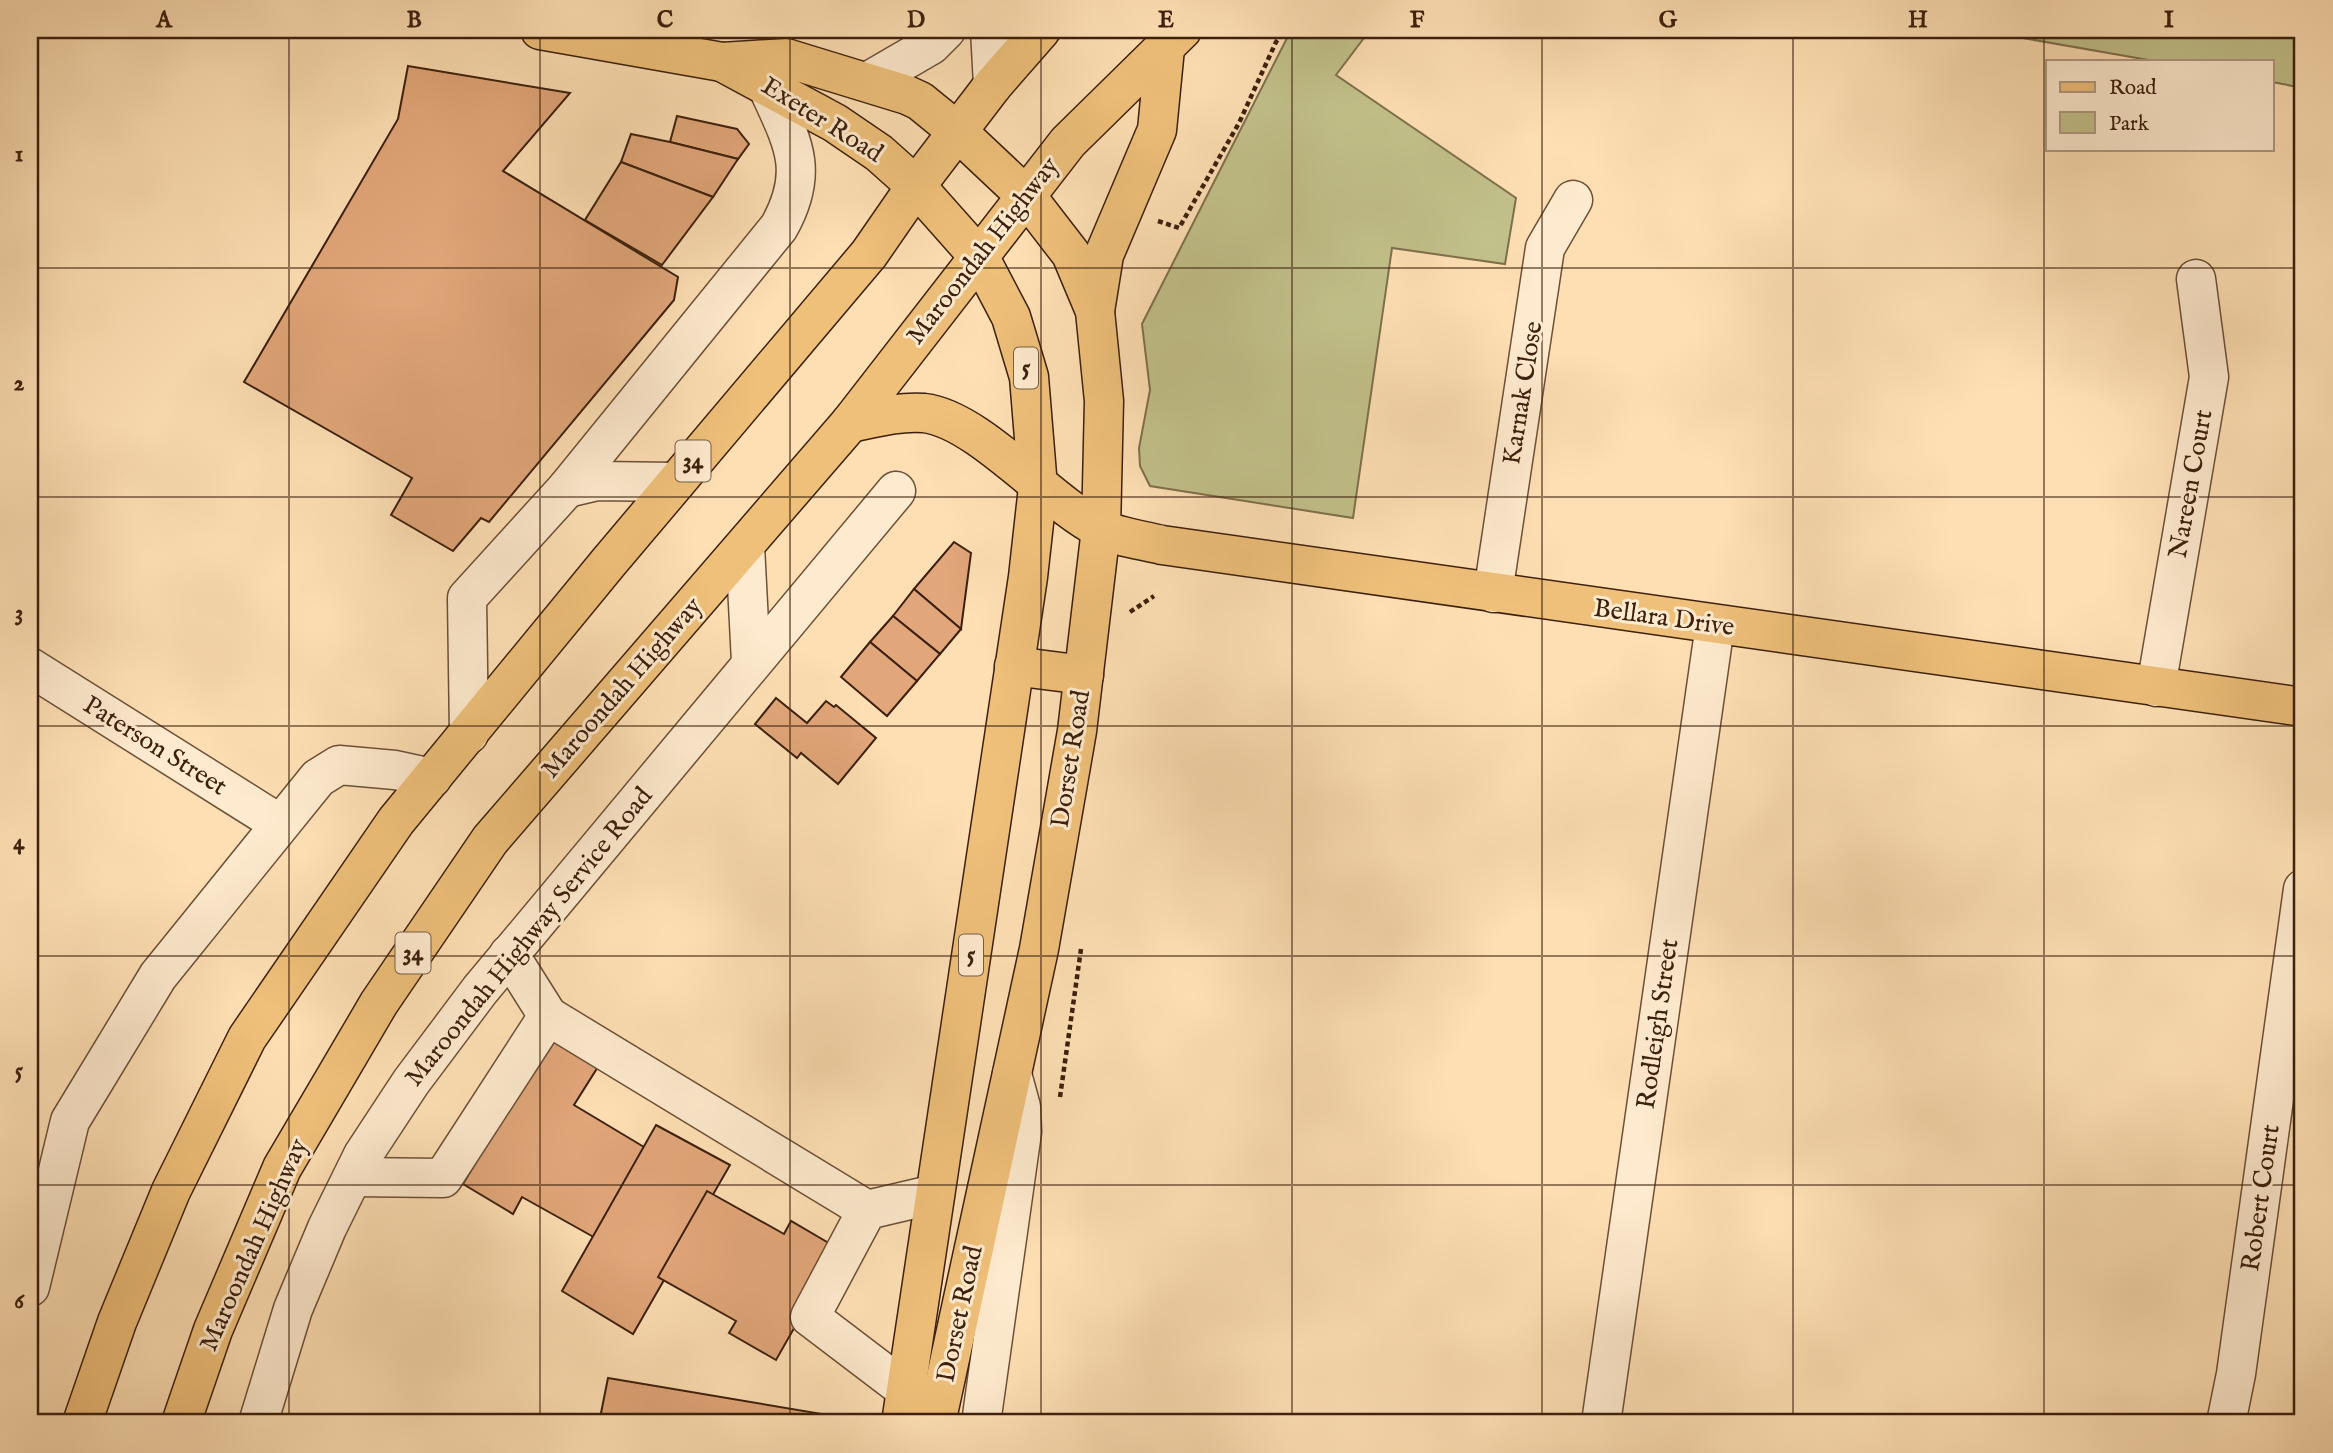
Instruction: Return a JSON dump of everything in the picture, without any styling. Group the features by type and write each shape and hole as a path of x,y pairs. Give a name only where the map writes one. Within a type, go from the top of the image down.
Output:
{"main road":[{"name":"Exeter Road","path":"540,30 722,62 786,58 869,81 920,101 958,132"},
{"name":"34","path":"82,1423 117,1322 171,1191 247,1038 396,821 676,482 869,254 916,186 993,85 1041,30"},
{"path":"1095,311 1104,255 1157,130 1174,39"},
{"name":"Maroondah Highway","path":"181,1423 213,1330 282,1168 379,1003 490,840 850,423 1068,142 1174,39"},
{"name":"Exeter Road","path":"722,62 835,123 879,153 916,186"},
{"name":"Dorset Road","path":"936,1423 1039,949 1077,731 1101,529 1104,401 1095,311 1070,254 1027,197 958,132"},
{"name":"Dorset Road","path":"903,1407 1014,666 1038,487 1030,389 1022,349 1011,317 980,258 916,186"},
{"name":"Bellara Drive","path":"850,423 887,415 924,413 944,418 969,432 1038,487 1101,529 1162,545 2303,707"},
{"path":"1014,666 1084,675"}],"street":[{"path":"869,81 931,45 946,30"},
{"path":"990,30 993,85"},
{"path":"469,734 467,598 567,488 779,227 792,204 798,183 790,135 767,86"},
{"name":"Karnak Close","path":"1493,593 1545,248 1573,200"},
{"name":"Nareen Court","path":"2156,687 2209,377 2196,279"},
{"path":"567,488 597,481 676,482"},
{"name":"Maroondah Highway Service Road","path":"258,1423 293,1309 352,1177 411,1082 509,954 896,491"},
{"path":"745,546 751,662"},
{"name":"Rodleigh Street","path":"1601,1423 1715,625"},
{"name":"Paterson Street","path":"30,667 280,824"},
{"path":"30,1287 70,1121 158,976 318,778 339,765 394,770 432,778"},
{"name":"Robert Court","path":"2226,1423 2236,1374 2303,889"},
{"path":"509,954 548,1016 867,1210 935,1194"},
{"path":"352,1177 443,1178 548,1016"},
{"path":"981,1423 1022,1132 1021,1107 1012,1074"},
{"path":"867,1210 810,1317 903,1407"}],"path":[{"path":"1123,208 1179,228 1239,123 1276,42 1286,30"},
{"path":"1129,613 1154,596"},
{"path":"1059,1107 1082,943"}],"green space":[{"path":"1296,30 1370,30 1336,75 1516,198 1505,264 1392,248 1353,518 1150,486 1140,466 1139,448 1150,390 1142,324 1287,38"},
{"path":"1977,30 2303,30 2303,88 2274,82 2274,60 2148,60"}],"building":[{"path":"408,66 570,93 503,171 678,277 674,300 489,522 481,518 453,551 391,515 412,478 244,382 398,119"},
{"path":"677,116 737,129 749,144 738,159 670,142"},
{"path":"631,134 738,159 713,197 621,162"},
{"path":"621,162 713,197 662,265 585,220"},
{"path":"954,542 971,553 961,629 914,589"},
{"path":"914,589 961,629 940,654 893,616"},
{"path":"893,616 940,654 917,681 870,642"},
{"path":"870,642 917,681 887,716 841,677"},
{"path":"776,698 807,723 826,701 834,707 836,705 876,738 838,784 801,753 797,758 755,724"},
{"path":"552,1035 601,1062 574,1105 649,1150 599,1240 522,1197 513,1214 463,1184"},
{"path":"656,1125 730,1165 633,1334 562,1291"},
{"path":"707,1191 784,1234 791,1221 839,1249 776,1360 729,1333 736,1321 658,1277"},
{"path":"608,1378 828,1415 827,1423 599,1423"}]}
